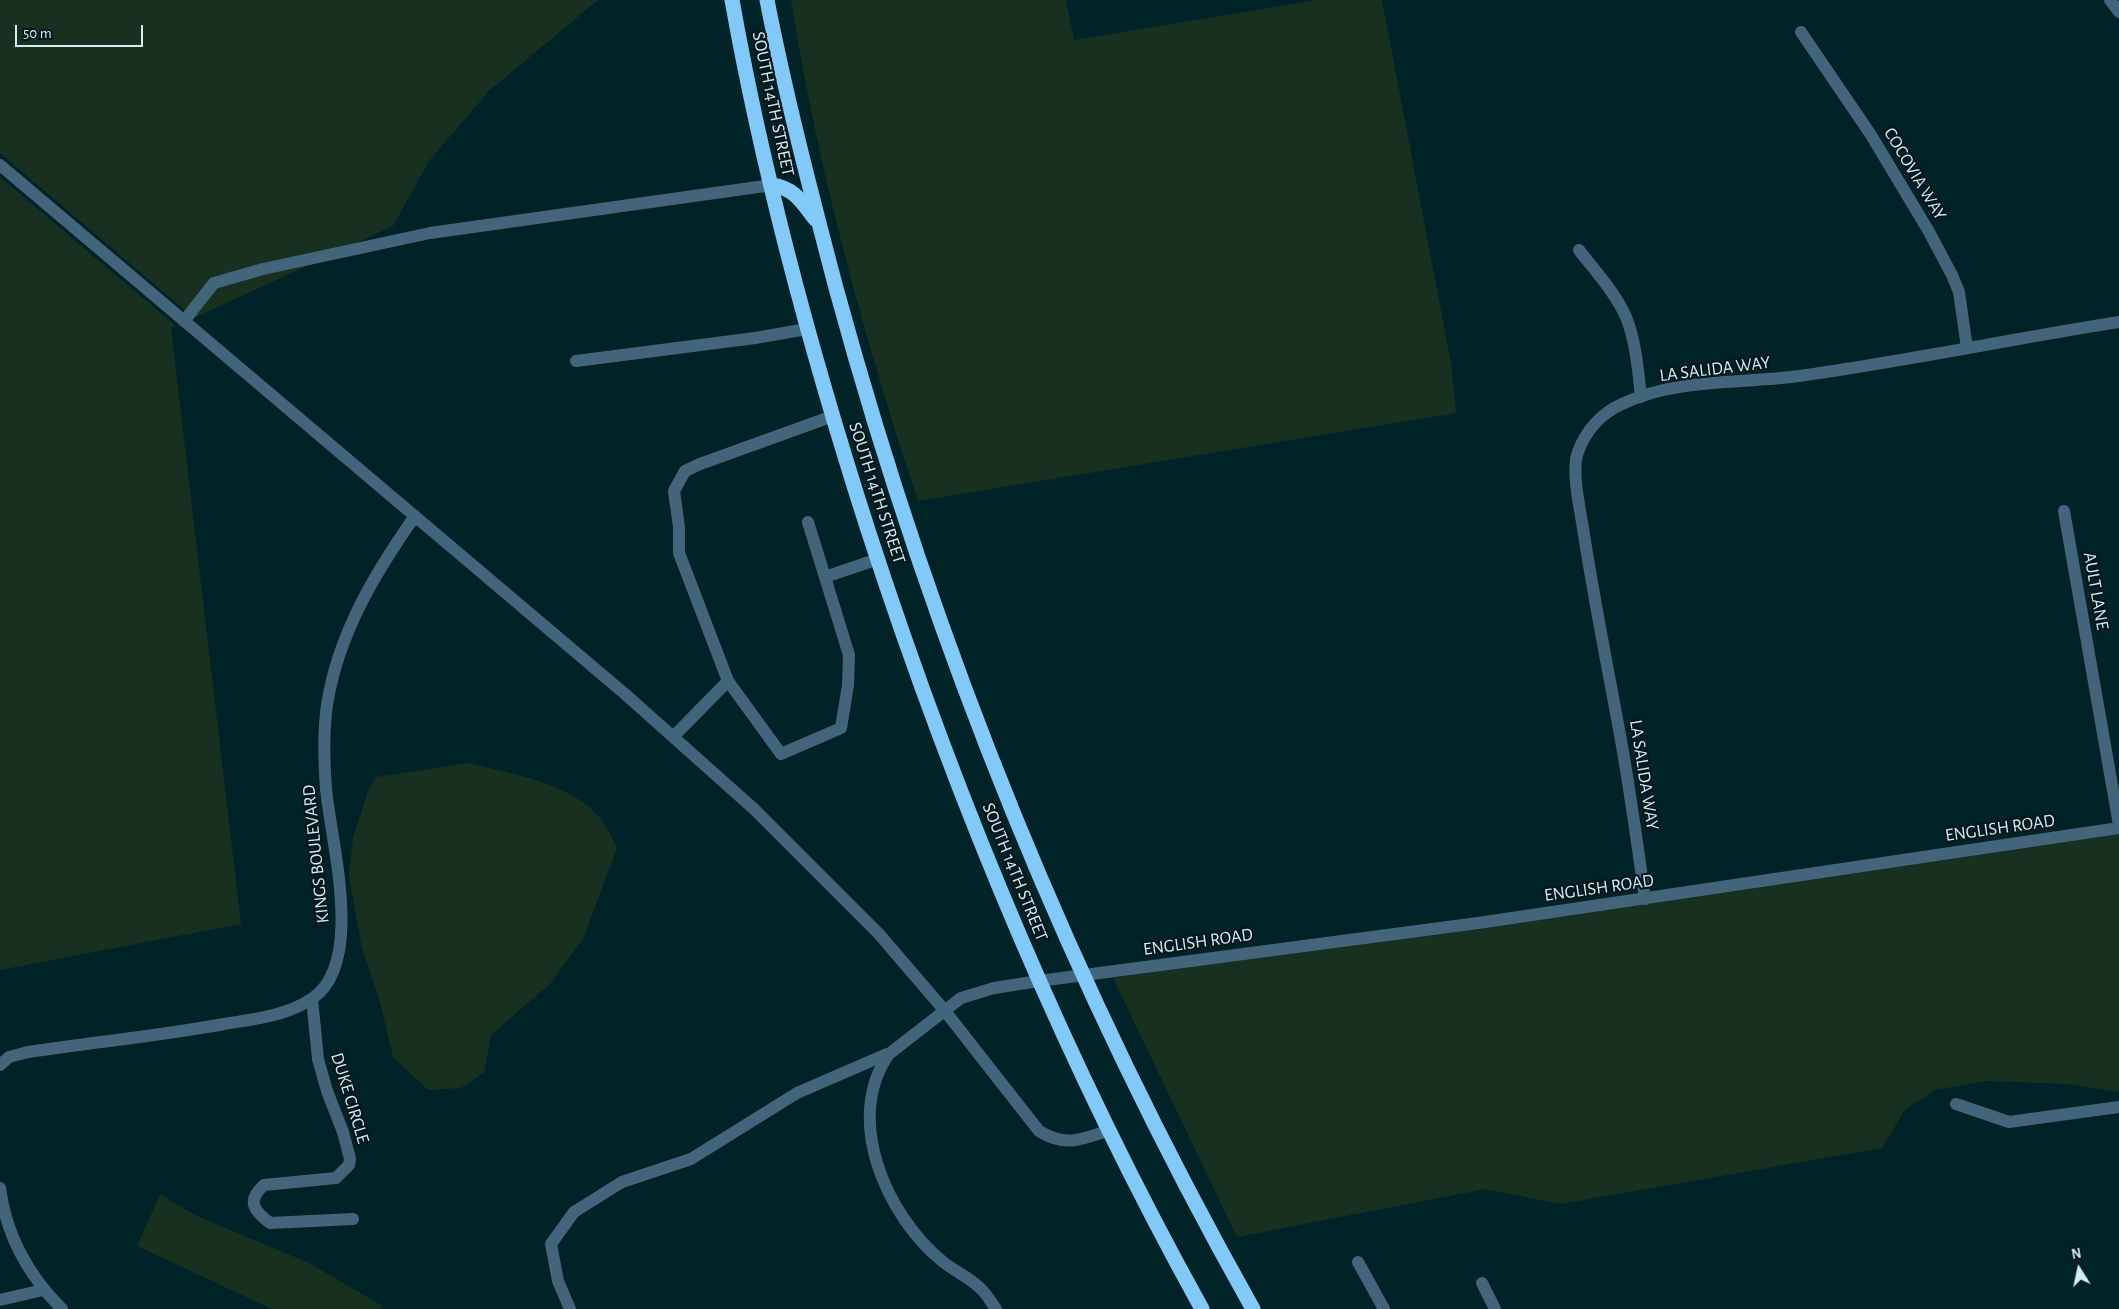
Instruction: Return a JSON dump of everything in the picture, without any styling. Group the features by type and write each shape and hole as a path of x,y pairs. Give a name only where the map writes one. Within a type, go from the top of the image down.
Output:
{"highway":[{"name":"SOUTH 14TH STREET","path":"732,0 772,185 807,329 832,416 917,677 1039,981 1110,1130 1202,1309"},
{"name":"SOUTH 14TH STREET","path":"767,0 820,226 859,371 928,589 988,750 1036,870 1083,975 1169,1152 1253,1309"},
{"path":"772,185 786,187 799,197 820,226"}],"street":[{"path":"2110,0 2119,12"},
{"name":"COCOVIA WAY","path":"1801,32 1871,135 1928,230 1952,275 1959,292 1967,348"},
{"path":"0,165 415,516 673,737 754,809 879,934 945,1011 1039,1131 1051,1138 1066,1142 1110,1130"},
{"path":"184,321 214,283 263,269 430,233 772,185"},
{"path":"1579,250 1611,291 1625,316 1633,341 1641,397"},
{"name":"LA SALIDA WAY","path":"1645,899 1622,746 1591,584 1579,505 1576,463 1578,451 1596,421 1623,403 1641,397 1692,386 1781,379 2119,322"},
{"path":"576,361 754,338 807,329"},
{"path":"808,522 849,655 848,685 841,728 781,754 728,681 679,554 679,528 674,491 686,471 700,464 832,416"},
{"name":"AULT LANE","path":"2064,511 2119,826"},
{"name":"KINGS BOULEVARD","path":"0,1065 9,1057 28,1052 194,1030 272,1016 312,999 328,982 335,966 342,936 342,914 326,787 324,741 327,705 344,642 362,600 384,559 415,516"},
{"path":"825,577 878,558"},
{"path":"673,737 728,681"},
{"name":"ENGLISH ROAD","path":"889,1054 961,998 975,992 1039,981 1645,899 2119,826"},
{"name":"DUKE CIRCLE","path":"312,999 318,1059 327,1091 343,1132 350,1165 336,1178 264,1185 253,1200 254,1206 260,1215 270,1222 354,1219"},
{"path":"570,1309 558,1280 551,1244 574,1212 622,1182 691,1159 797,1093 889,1054"},
{"path":"889,1054 874,1081 871,1098 871,1138 874,1156 882,1178 899,1210 928,1247 942,1262 981,1288 996,1309"},
{"path":"1956,1104 2009,1122 2119,1107"},
{"path":"0,1188 14,1240 26,1265 43,1290 62,1309"},
{"path":"1358,1262 1384,1309"},
{"path":"1482,1283 1495,1309"},
{"path":"0,1300 43,1290"}],"green space":[{"path":"0,0 598,0 489,91 429,161 393,226 194,318 0,153"},
{"path":"791,0 1066,0 1074,40 1317,0 1382,0 1451,363 1456,413 918,501 879,378 844,253 815,127"},
{"path":"0,177 176,326 171,328 241,924 0,970"},
{"path":"468,763 539,781 573,796 588,806 600,818 617,848 583,939 550,984 491,1035 484,1073 461,1088 428,1090 393,1057 379,998 362,949 349,876 353,838 369,788 376,777"},
{"path":"2119,827 2119,1092 2068,1084 1987,1081 1935,1090 1905,1110 1882,1148 1561,1204 1486,1189 1237,1237 1113,978"},
{"path":"160,1194 197,1216 309,1263 381,1305 384,1309 272,1309 137,1246"}]}
